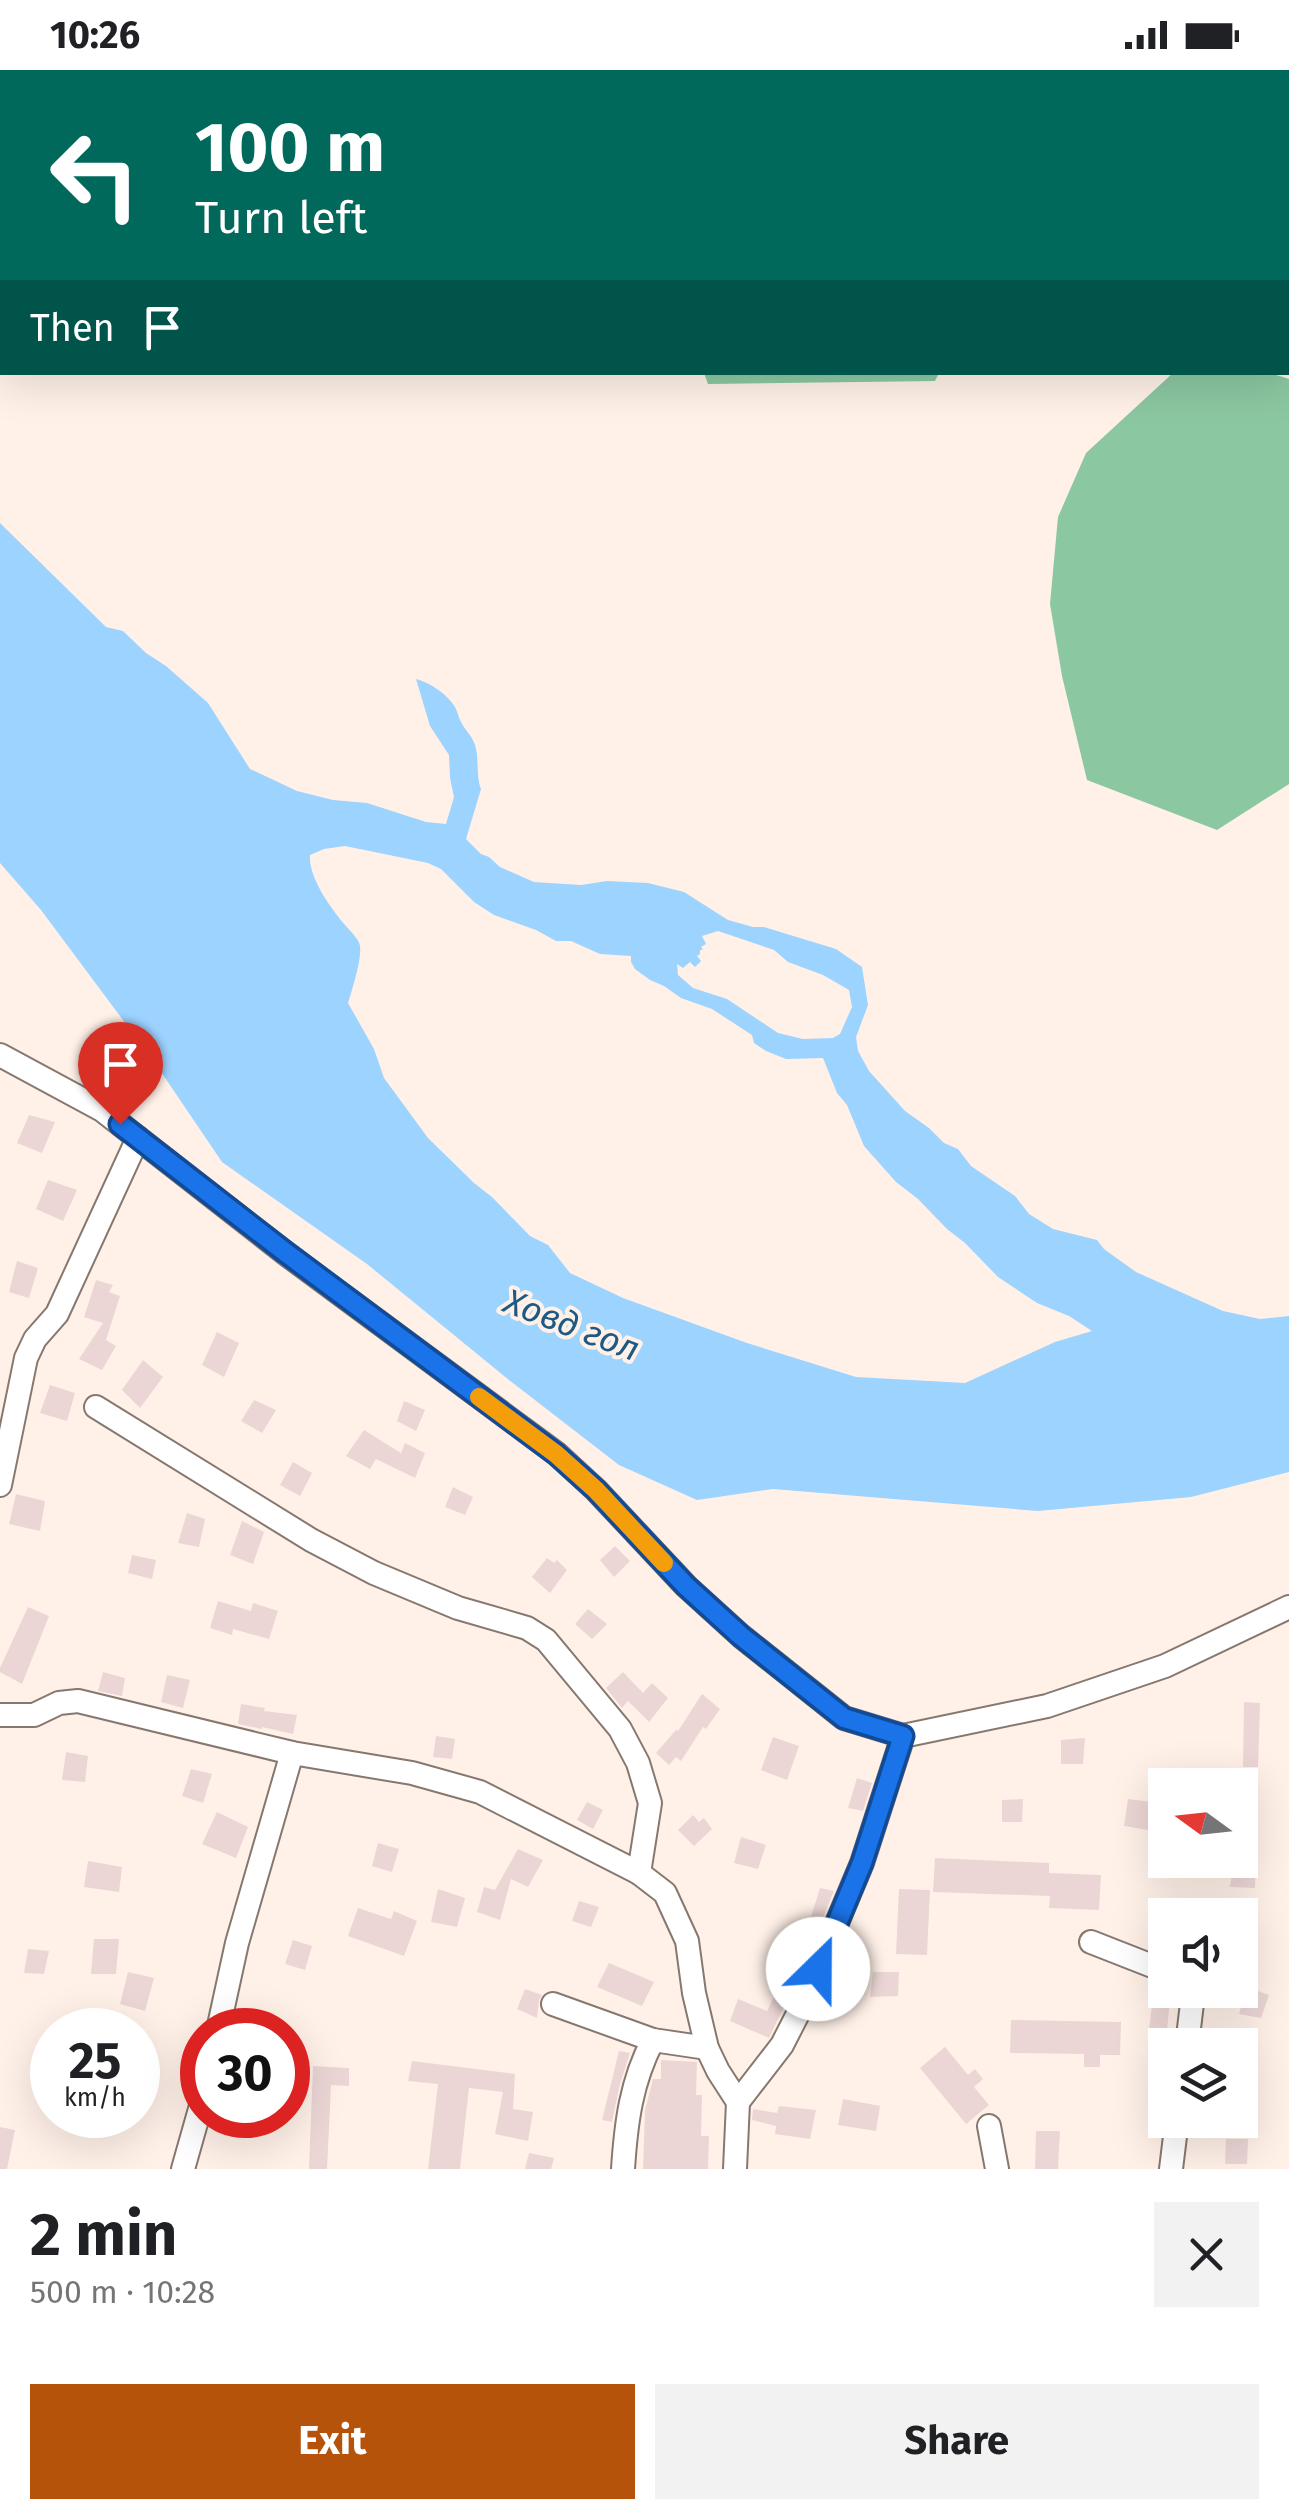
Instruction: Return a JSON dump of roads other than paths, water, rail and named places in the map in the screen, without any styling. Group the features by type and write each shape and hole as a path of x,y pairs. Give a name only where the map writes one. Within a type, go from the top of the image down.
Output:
{"street":[{"path":"0,1056 102,1110 556,1454 596,1490 686,1586 741,1636 844,1718 903,1736 1047,1706 1164,1666 1289,1607"},
{"path":"0,1485 26,1358 35,1338 57,1314 138,1138"},
{"path":"96,1407 282,1522 374,1573 458,1608 527,1628 546,1640 620,1729 638,1763 650,1803 639,1873"},
{"path":"0,1715 34,1715 59,1703 78,1702 292,1753 412,1772 480,1792 639,1873 665,1893 687,1941 707,2048 738,2102 736,2169"},
{"path":"738,2102 782,2046 803,2004 862,1863 903,1736"},
{"path":"223,2008 237,1943 292,1753"},
{"path":"1092,1942 1148,1964"},
{"path":"553,2004 653,2040 707,2048"},
{"path":"623,2169 634,2084 653,2040"},
{"path":"989,2126 997,2169"},
{"path":"183,2169 192,2138"},
{"path":"1171,2169 1175,2138"}],"water":[{"name":"Ховд гол","path":"0,523 106,627 123,631 208,703 250,769 297,791 367,803 426,822 446,824 454,797 449,755 430,726 416,679 427,683 452,702 475,745 481,789 466,839 481,854 534,882 648,883 684,892 728,920 836,949 862,967 868,1005 856,1037 858,1051 869,1071 905,1111 944,1143 958,1149 971,1166 1015,1196 1029,1214 1053,1229 1097,1240 1136,1272 1223,1311 1260,1319 1289,1316 1289,1472 1191,1497 1038,1511 773,1489 697,1500 619,1465 367,1264 222,1162 155,1063 41,910 0,863","holes":["345,846 428,863 441,869 474,902 494,915 556,941 571,941 600,954 631,956 635,969 650,980 681,998 712,1009 752,1035 754,1043 766,1051 786,1059 823,1058 864,1146 896,1182 998,1277 1037,1303 1092,1331 1055,1342 965,1383 856,1377 623,1298 570,1273 548,1245 530,1236 428,1138 384,1078 374,1049 348,1003 358,966 359,943 322,893 310,864 310,855","718,931 774,950 788,962 849,990 852,1007 840,1034 833,1038 803,1039 778,1033 727,999 693,988 678,975 677,964 683,968 690,962 695,967 701,961 697,956 703,950 701,947 706,944 702,936"]}]}
